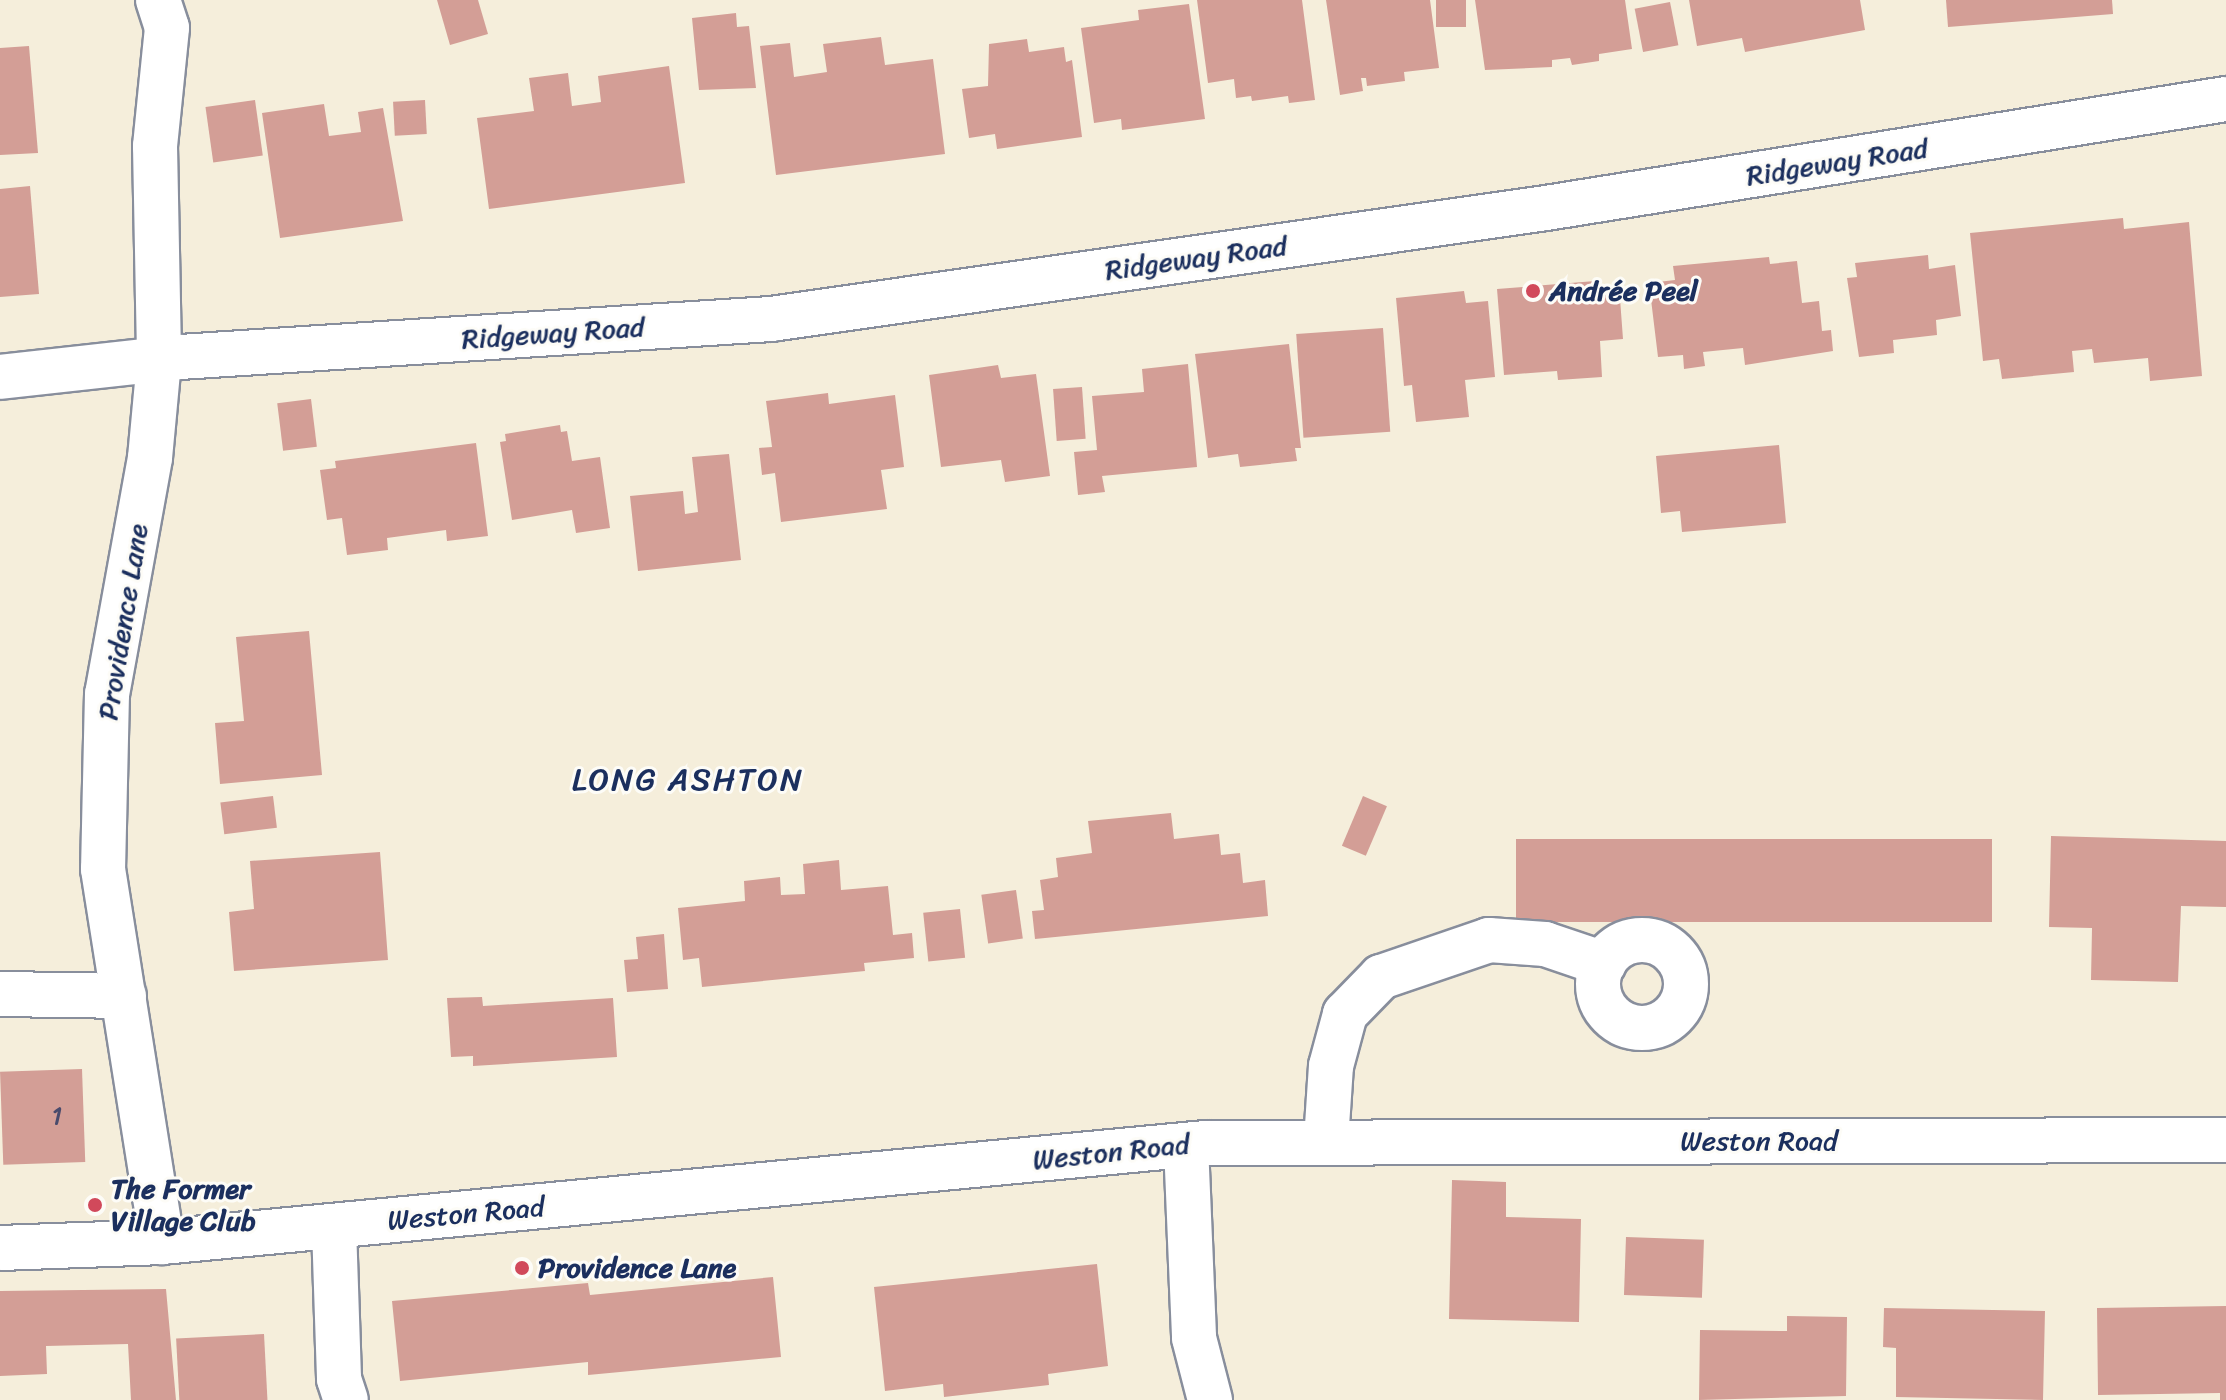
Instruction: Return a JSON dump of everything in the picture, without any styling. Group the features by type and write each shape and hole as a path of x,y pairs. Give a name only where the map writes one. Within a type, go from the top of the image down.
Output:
{"street":[{"name":"Providence Lane","path":"158,0 167,28 155,146 159,361 150,458 107,694 103,869 162,1242"},
{"name":"Ridgeway Road","path":"0,377 159,361 771,319 1530,211 2226,99"},
{"path":"1326,1141 1331,1066 1345,1014 1381,977 1489,940 1545,944 1604,964"},
{"path":"0,994 124,996"},
{"name":"Weston Road","path":"0,1248 162,1242 1186,1145 1326,1141 2226,1140"},
{"path":"1186,1145 1194,1338 1210,1400"},
{"path":"334,1227 339,1379 346,1400"}],"building":[{"path":"437,0 478,0 488,34 450,45"},
{"path":"1197,0 1302,0 1315,100 1289,103 1288,96 1252,101 1251,96 1236,98 1234,79 1208,83"},
{"path":"1326,0 1430,0 1439,68 1404,72 1405,81 1367,86 1366,78 1361,78 1363,91 1340,95"},
{"path":"1436,0 1466,0 1466,27 1436,27"},
{"path":"1475,0 1625,0 1632,49 1599,54 1599,61 1572,65 1570,58 1552,60 1552,67 1485,70"},
{"path":"1689,0 1860,0 1865,30 1745,52 1742,38 1697,46"},
{"path":"1946,0 2112,0 2113,14 1948,27"},
{"path":"1670,2 1678,45 1643,52 1635,9"},
{"path":"1189,4 1205,119 1122,130 1121,119 1094,123 1081,28 1139,20 1138,10"},
{"path":"736,13 737,27 749,26 756,88 699,90 692,18"},
{"path":"881,37 885,65 933,59 945,154 776,175 760,46 790,43 794,77 827,72 823,44"},
{"path":"1027,39 1029,52 1064,47 1066,62 1072,60 1082,137 997,149 995,134 969,138 962,89 988,86 989,44"},
{"path":"29,46 38,153 0,155 0,48"},
{"path":"669,66 685,183 489,209 477,118 534,111 529,78 568,73 572,106 601,102 598,76"},
{"path":"255,100 263,155 213,162 205,107"},
{"path":"425,100 427,134 395,136 393,102"},
{"path":"324,104 329,136 361,132 358,112 383,108 403,221 280,238 262,113"},
{"path":"30,186 39,294 0,297 0,189"},
{"path":"2123,218 2124,229 2189,222 2202,376 2150,381 2148,358 2094,363 2092,349 2072,351 2074,372 2002,379 1999,359 1983,361 1970,233"},
{"path":"1928,255 1929,269 1955,265 1961,316 1936,320 1937,335 1893,340 1894,353 1859,357 1847,278 1857,277 1855,263"},
{"path":"1769,257 1770,264 1797,261 1802,303 1819,301 1822,331 1831,330 1833,351 1745,365 1743,348 1703,352 1705,366 1684,369 1683,355 1658,357 1649,283 1675,280 1673,266"},
{"path":"1595,281 1595,288 1619,285 1623,339 1600,341 1602,377 1558,380 1557,371 1504,375 1497,289"},
{"path":"1464,291 1466,303 1488,301 1495,377 1465,380 1469,417 1416,422 1412,385 1404,386 1396,298"},
{"path":"1383,328 1390,432 1303,438 1296,334"},
{"path":"1289,344 1301,448 1295,448 1297,461 1240,467 1238,454 1208,458 1195,354"},
{"path":"1188,364 1197,467 1102,476 1105,492 1078,495 1074,452 1097,450 1092,396 1144,392 1142,369"},
{"path":"998,365 1001,378 1036,374 1050,476 1005,482 1001,460 941,467 929,375"},
{"path":"1082,387 1086,439 1057,441 1053,389"},
{"path":"828,393 829,404 895,395 904,467 881,470 887,509 781,522 775,473 762,475 759,448 772,447 766,401"},
{"path":"311,399 317,447 283,451 277,403"},
{"path":"560,425 561,432 567,431 572,461 600,457 610,528 576,533 572,510 512,520 500,442 506,441 505,434"},
{"path":"476,443 488,536 447,541 446,530 387,538 388,550 347,555 342,518 327,520 320,470 336,468 335,461"},
{"path":"1779,445 1786,523 1682,532 1680,511 1661,513 1656,456"},
{"path":"729,454 741,560 638,571 630,496 683,491 685,514 698,512 692,457"},
{"path":"309,631 322,775 220,784 215,723 244,721 236,637"},
{"path":"273,796 277,828 224,834 220,802"},
{"path":"1363,796 1387,806 1366,856 1342,846"},
{"path":"1171,813 1174,839 1219,834 1221,855 1240,853 1243,883 1265,880 1268,916 1035,939 1032,911 1044,910 1040,880 1058,877 1056,858 1092,853 1088,821"},
{"path":"2051,836 2226,841 2226,907 2181,906 2178,982 2091,980 2092,928 2049,927"},
{"path":"1516,839 1992,839 1992,922 1516,922"},
{"path":"380,852 388,960 234,971 229,912 254,909 250,861"},
{"path":"839,860 841,890 888,886 893,935 912,933 914,958 864,963 865,971 702,987 699,958 683,960 678,908 745,901 744,881 780,877 781,895 805,894 803,864"},
{"path":"1016,890 1023,939 988,943 981,895"},
{"path":"960,909 965,958 928,962 923,913"},
{"path":"664,934 668,989 627,992 624,960 638,959 636,937"},
{"path":"482,997 483,1006 613,998 617,1057 473,1066 473,1056 451,1057 447,998"},
{"path":"82,1069 85,1162 3,1165 0,1072"},
{"path":"1452,1180 1506,1182 1506,1217 1581,1219 1579,1322 1449,1319"},
{"path":"1626,1237 1704,1240 1702,1298 1624,1295"},
{"path":"1097,1264 1108,1366 1048,1374 1049,1385 944,1397 943,1384 885,1391 874,1287"},
{"path":"773,1277 781,1357 588,1375 588,1362 400,1381 392,1301 588,1283 590,1295"},
{"path":"166,1289 176,1400 131,1400 128,1344 46,1346 47,1374 0,1376 0,1291"},
{"path":"2226,1306 2226,1400 2220,1400 2220,1393 2098,1395 2097,1308"},
{"path":"1884,1308 2045,1311 2043,1400 1896,1397 1896,1348 1883,1347"},
{"path":"1787,1316 1847,1317 1846,1396 1699,1400 1700,1330 1787,1331"},
{"path":"264,1334 267,1400 179,1400 176,1339"}],"place":[{"name":"Andrée Peel","path":"1533,291"},
{"name":"The Former Village Club","path":"95,1205"},
{"name":"Providence Lane","path":"522,1268"}],"district":[{"name":"LONG ASHTON","path":"688,780"}]}
